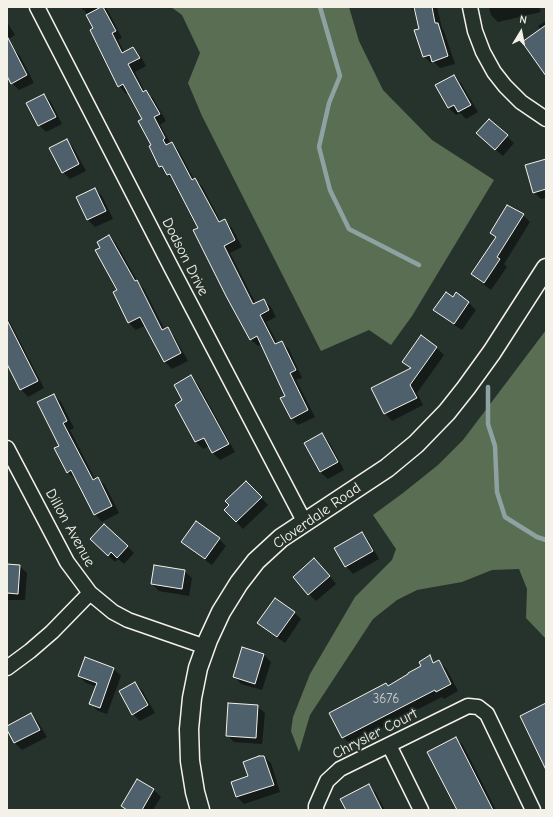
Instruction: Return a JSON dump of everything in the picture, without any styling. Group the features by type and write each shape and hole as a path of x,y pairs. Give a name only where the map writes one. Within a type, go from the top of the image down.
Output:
{"street":[{"name":"Dodson Drive","path":"37,7 304,521"},
{"path":"470,7 477,38 494,72 521,102 546,119"},
{"name":"Cloverdale Road","path":"200,810 195,792 190,761 189,729 192,698 198,668 206,647 221,612 239,583 256,561 281,538 304,521 369,481 416,444 447,412 466,388 492,352 546,268"},
{"name":"Dillon Avenue","path":"7,448 67,562 90,593 113,612 128,620 206,647"},
{"path":"7,668 52,632 90,593"},
{"name":"Chrysler Court","path":"316,810 327,781 340,769 468,706 478,707 487,714 533,810"},
{"path":"389,745 421,810"}],"green space":[{"path":"171,7 349,7 359,41 383,90 432,140 494,180 412,316 391,345 369,330 321,351 202,116 188,83 200,53 182,15"},
{"path":"546,330 546,639 526,618 527,589 519,569 492,570 462,582 417,590 397,600 373,619 310,715 299,752 291,731 293,717 310,674 355,597 392,560 396,549 373,515 438,465 463,440"}],"building":[{"path":"103,7 116,31 112,33 122,53 133,47 140,58 128,64 143,92 146,90 160,114 154,117 165,138 163,140 166,145 172,142 192,180 195,178 219,222 225,219 235,240 224,246 253,304 264,299 269,310 260,315 275,344 282,341 296,370 290,373 308,410 291,419 280,398 285,396 257,336 250,340 193,230 198,228 170,174 167,175 162,166 159,167 149,146 151,145 138,121 142,119 123,84 118,87 90,30 93,28 86,15"},
{"path":"414,7 432,7 435,23 438,23 448,56 432,62 430,55 423,57 414,30 419,29"},
{"path":"546,25 546,76 522,42"},
{"path":"7,36 27,75 11,84 7,76"},
{"path":"454,75 471,105 458,112 454,105 448,108 435,85"},
{"path":"44,94 56,117 38,126 26,103"},
{"path":"489,119 508,135 495,150 476,133"},
{"path":"67,139 79,164 62,173 49,148"},
{"path":"546,159 546,189 533,193 525,165"},
{"path":"95,188 106,211 87,220 76,197"},
{"path":"507,205 524,214 497,257 500,259 484,283 471,274 496,237 490,233"},
{"path":"109,235 135,281 137,280 162,330 168,327 181,353 164,362 140,317 128,323 113,292 117,290 95,250 100,248 97,242"},
{"path":"446,292 453,297 456,292 469,302 454,324 433,310"},
{"path":"7,320 38,381 20,390 7,364"},
{"path":"421,335 437,347 410,385 417,398 384,414 371,388 411,368 402,362"},
{"path":"191,375 229,444 212,453 204,438 195,442 175,405 182,400 174,385"},
{"path":"54,394 67,421 63,423 93,480 98,477 112,506 94,515 71,470 67,473 54,448 59,446 37,402"},
{"path":"322,433 338,462 320,472 304,443"},
{"path":"246,481 262,497 236,522 224,510 229,505 225,501"},
{"path":"196,521 220,538 205,559 181,542"},
{"path":"104,524 128,546 117,558 111,552 108,556 90,539"},
{"path":"362,532 373,551 345,567 334,548"},
{"path":"314,558 330,576 308,595 293,577"},
{"path":"7,564 20,565 18,594 7,593"},
{"path":"154,565 185,570 182,589 151,584"},
{"path":"275,598 295,612 277,637 257,623"},
{"path":"242,647 264,654 255,684 233,677"},
{"path":"430,655 433,663 439,660 451,684 436,692 435,690 342,738 329,713 386,683 388,686 421,666 419,662"},
{"path":"85,657 114,668 100,708 89,704 97,683 78,676"},
{"path":"135,682 148,705 132,715 119,691"},
{"path":"228,703 258,705 256,738 226,736"},
{"path":"546,703 546,770 520,716"},
{"path":"31,713 40,730 14,743 7,730 7,726"},
{"path":"456,737 493,810 457,810 427,752"},
{"path":"259,756 264,756 274,785 236,797 231,782 248,776 243,762"},
{"path":"137,779 154,789 142,810 127,810 121,806"},
{"path":"369,784 382,810 346,810 340,799"}],"waterway":[{"path":"320,7 340,76 329,103 319,147 330,190 349,229 419,265"},
{"path":"488,387 488,424 495,446 497,492 505,517 537,537 546,540"}]}
